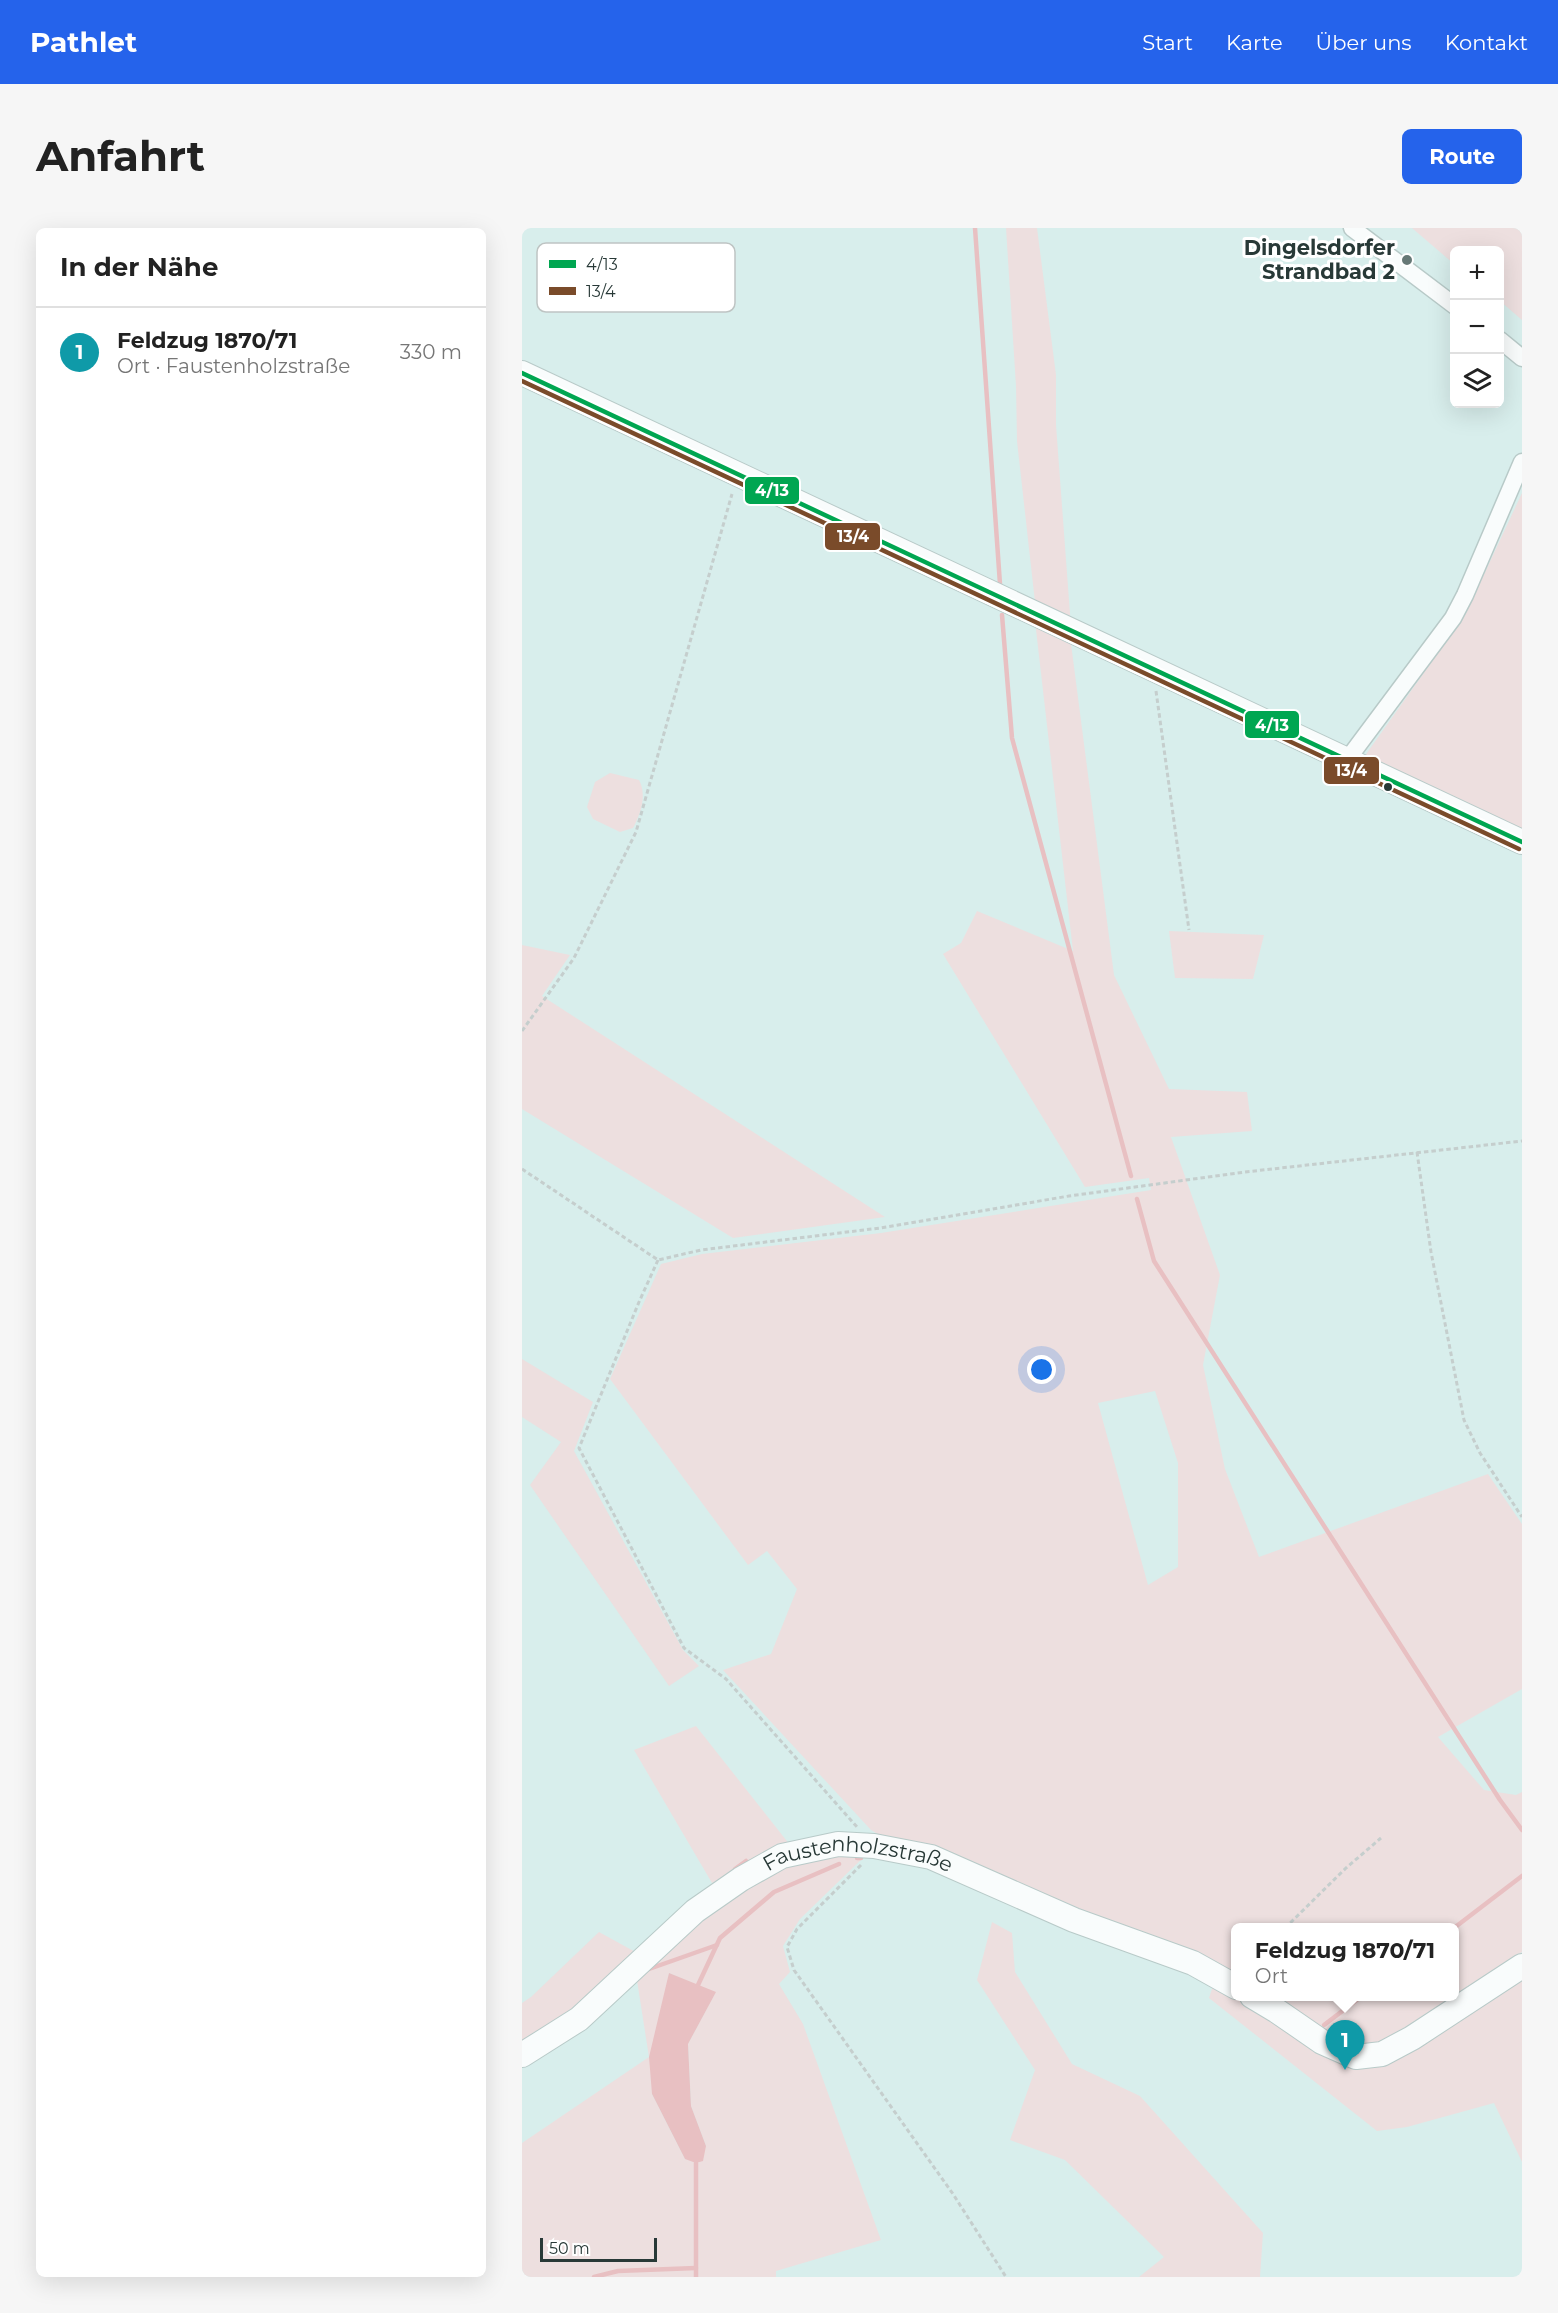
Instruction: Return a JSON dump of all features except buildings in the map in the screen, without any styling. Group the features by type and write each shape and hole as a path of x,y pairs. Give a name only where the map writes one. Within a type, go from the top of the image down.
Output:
{"street":[{"path":"1352,228 1450,302"},
{"path":"1504,343 1522,358"},
{"path":"522,373 1153,671 1522,842"},
{"path":"1347,760 1453,618 1466,595 1522,462"},
{"name":"Faustenholzstraße","path":"522,2055 579,2019 695,1911 741,1879 782,1856 838,1844 874,1846 931,1857 1074,1920 1192,1963 1231,1984"},
{"path":"1261,2001 1322,2042 1356,2056 1382,2054 1412,2038 1522,1966"}],"path":[{"path":"522,1031 574,958 636,832 738,474"},
{"path":"1153,671 1189,930"},
{"path":"522,1169 658,1260 701,1250 880,1228 1069,1196 1245,1172 1522,1141"},
{"path":"1417,1152 1431,1252 1464,1420 1480,1453 1522,1517"},
{"path":"658,1260 579,1448 684,1648 726,1679 874,1846"},
{"path":"1290,1923 1346,1868 1381,1838"},
{"path":"859,1867 797,1929 787,1947 794,1970 953,2194 1006,2277"}],"shaded area":[{"path":"1006,228 1037,228 1056,375 1056,425 1071,627 1036,611 1017,441 1016,386"},
{"path":"1412,228 1522,228 1522,320 1504,304 1504,246 1450,246 1450,261"},
{"path":"1522,493 1522,831 1364,757 1465,615"},
{"path":"1035,621 1070,636 1114,975 1169,1089 1247,1092 1252,1131 1171,1137 1220,1275 1203,1365 1225,1469 1259,1557 1488,1474 1522,1524 1522,1689 1438,1737 1484,1790 1516,1795 1522,1792 1522,1952 1459,1993 1459,1923 1231,1923 1231,1977 886,1839 871,1830 723,1670 771,1654 797,1589 767,1551 748,1565 610,1379 661,1264 702,1254 881,1233 1151,1190 1149,1178 1085,1187 943,954 961,943 977,911 1073,951","holes":["1155,1391 1178,1463 1178,1567 1148,1585 1098,1403"]},
{"path":"610,773 639,780 643,792 641,810 633,828 620,832 593,819 587,807 595,782"},
{"path":"1169,931 1264,935 1253,979 1175,978"},
{"path":"522,945 570,955 542,996 885,1217 733,1238 522,1109"},
{"path":"522,1359 593,1402 574,1451 683,1650 699,1666 669,1686 530,1485 561,1442 522,1417"},
{"path":"696,1726 790,1845 712,1883 634,1750"},
{"path":"833,1851 865,1856 800,1919 783,1946 790,1972 779,1984 803,2024 881,2240 776,2271 776,2277 522,2277 522,2143 649,2057 636,1974 708,1906 785,1863","holes":["669,1973 715,1993 688,2044 691,2106 706,2146 685,2159 652,2094"]},
{"path":"992,1922 1012,1933 1015,1972 1072,2064 1140,2096 1263,2233 1260,2277 1139,2277 1164,2257 1065,2160 1010,2140 1035,2070 977,1980"},
{"path":"599,1932 639,1954 575,2014 522,2047 522,2003"},
{"path":"669,1973 716,1992 688,2044 691,2106 706,2146 703,2161 696,2163 685,2159 652,2094 649,2057"},
{"path":"1522,1974 1522,2162 1494,2103 1407,2127 1377,2131 1209,1998 1214,1983 1231,1993 1231,2001 1245,2001 1354,2064"},
{"path":"1275,2001 1446,2001 1378,2045 1354,2046 1324,2033"}],"waterway":[{"path":"975,228 1000,584"},
{"path":"1002,615 1012,738 1131,1176"},
{"path":"1137,1199 1154,1261 1500,1800 1522,1830"},
{"path":"735,1869 746,1861"},
{"path":"698,1985 720,1938 774,1892 839,1864"},
{"path":"1459,1924 1522,1876"},
{"path":"649,1969 717,1945"},
{"path":"1324,2025 1355,2001"},
{"path":"696,2163 696,2277"},
{"path":"594,2277 618,2271 696,2268"}],"transit line":[{"name":"4/13","path":"522,373 1522,842"},
{"name":"13/4","path":"522,381 1519,849"}],"place":[{"name":"Dingelsdorfer Strandbad 2","path":"1407,260"},
{"name":"Feldzug 1870/71","path":"1345,2070"}]}
